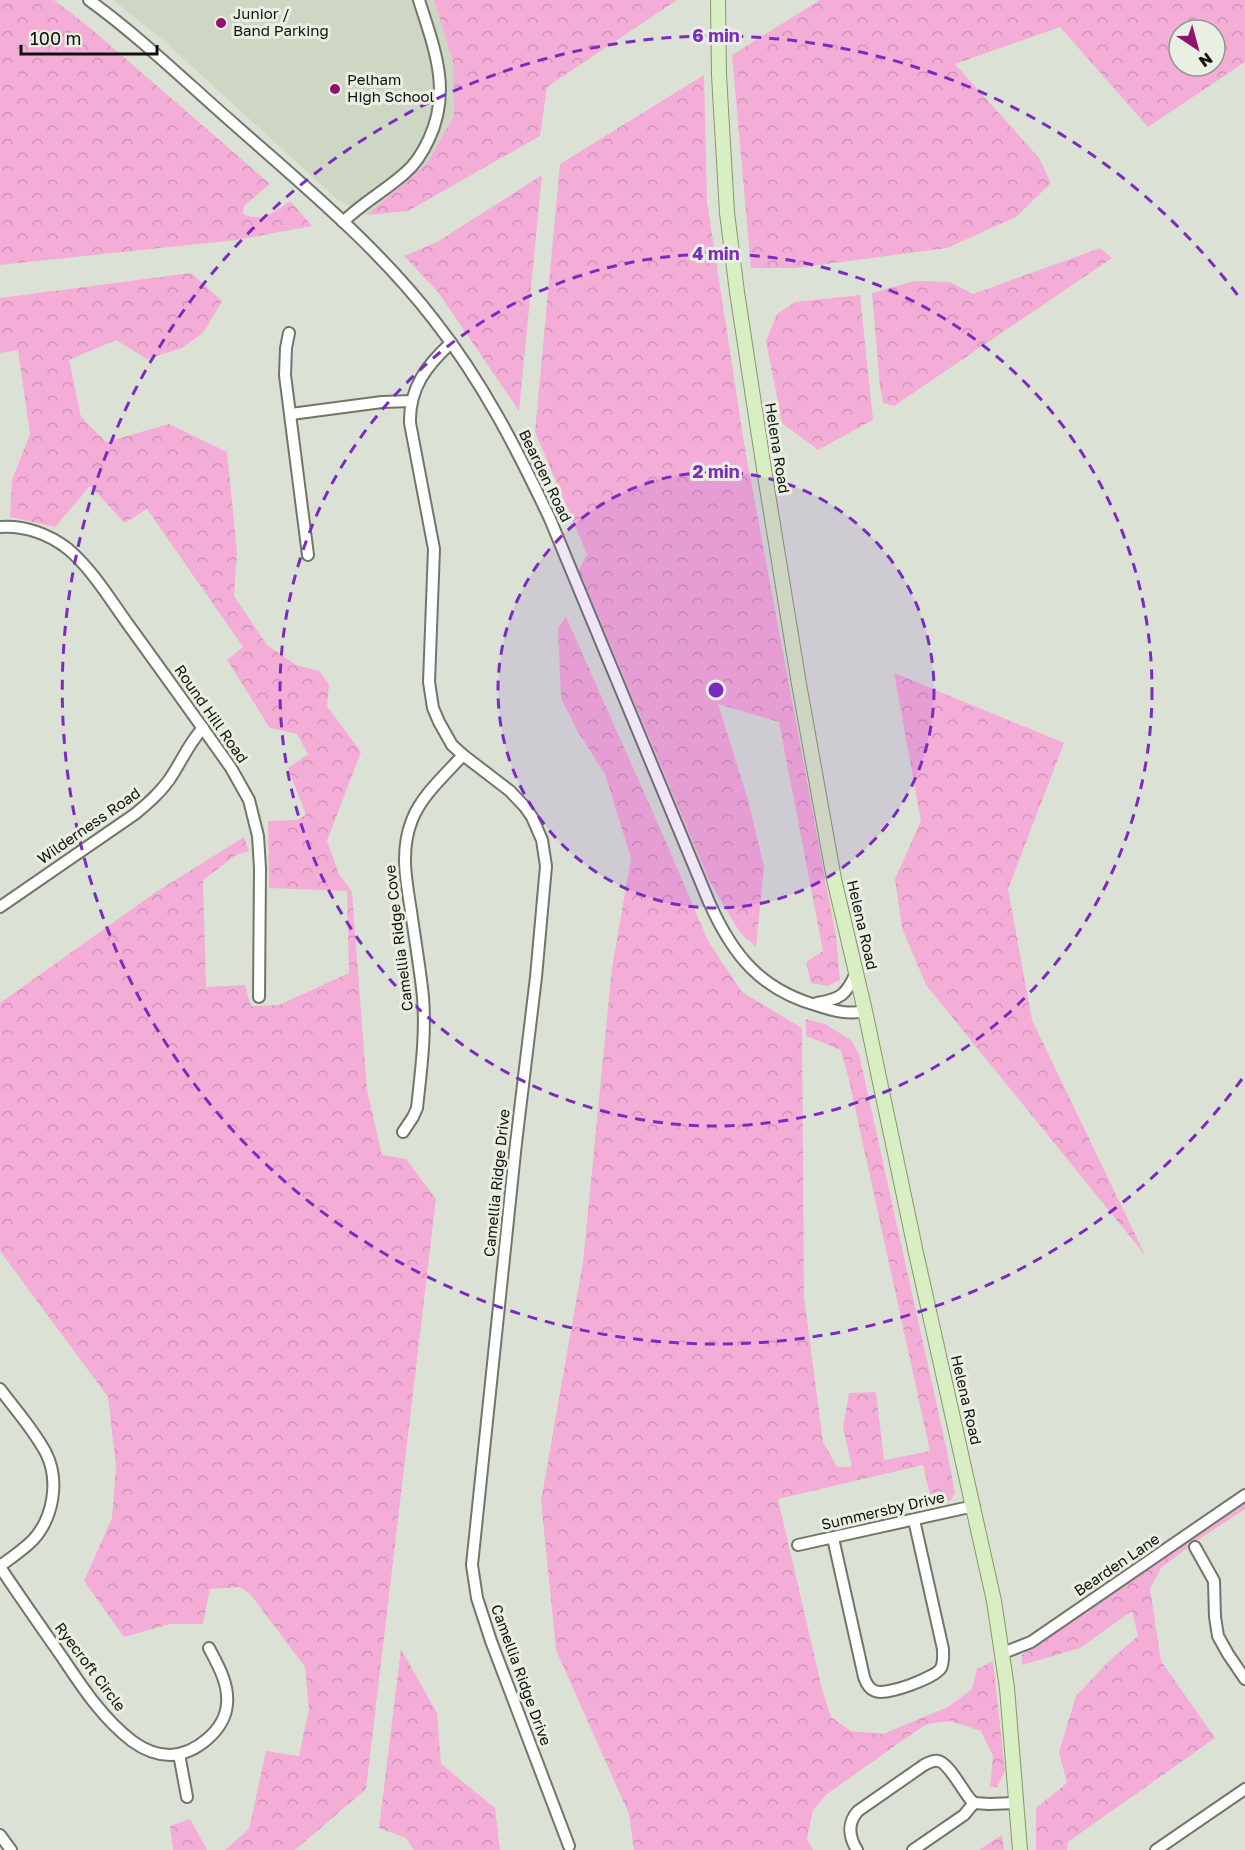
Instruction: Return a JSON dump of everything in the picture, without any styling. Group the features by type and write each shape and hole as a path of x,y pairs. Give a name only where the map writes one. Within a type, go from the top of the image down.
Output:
{"main road":[{"name":"Helena Road","path":"718,0 724,172 737,292 804,716 834,879 990,1583 1003,1653 1008,1696 1020,1850"}],"street":[{"name":"Bearden Road","path":"89,0 151,50 343,222 393,272 428,312 470,369 500,419 546,510 717,921 738,954 757,975 786,994 810,1004 848,1013 865,1011"},
{"path":"343,222 365,202 405,173 417,160 433,131 438,114 441,87 438,67 419,0"},
{"path":"289,333 285,375 308,555"},
{"path":"291,414 382,402 412,401 422,374 451,343"},
{"name":"Camellia Ridge Drive","path":"412,401 410,423 434,549 430,693 439,722 452,745 510,791 525,807 538,829 545,852 545,889 472,1565 477,1598 491,1641 569,1846"},
{"name":"Round Hill Road","path":"0,528 21,528 36,532 57,541 76,556 203,728 240,783 255,818 258,836 260,868 259,997"},
{"name":"Wilderness Road","path":"0,907 135,814 154,798 170,779 194,738 203,728"},
{"name":"Camellia Ridge Cove","path":"403,1132 417,1108 424,1035 421,977 405,876 405,846 417,811 426,797 463,755"},
{"path":"810,1004 835,1000 843,996 856,973"},
{"path":"0,1389 45,1451 51,1468 53,1488 48,1517 35,1538 0,1567"},
{"name":"Bearden Lane","path":"1003,1653 1031,1642 1245,1495"},
{"name":"Summersby Drive","path":"798,1545 974,1506"},
{"path":"833,1538 866,1683 874,1691 885,1693 930,1677 943,1662 943,1649 914,1520"},
{"path":"1195,1547 1214,1581 1218,1636 1245,1679"},
{"name":"Ryecroft Circle","path":"0,1567 82,1686 111,1721 144,1748 161,1754 179,1754"},
{"path":"188,1797 179,1754 199,1745 216,1731 227,1704 225,1684 209,1648"},
{"path":"857,1850 850,1830 854,1815 863,1806 935,1760 943,1763 974,1803 1016,1803"},
{"path":"1156,1850 1245,1789"},
{"path":"913,1850 964,1815 974,1803"},
{"path":"0,1834 11,1850"}],"shaded area":[{"name":"Pelham High School","path":"113,0 434,0 453,62 454,116 427,163 367,215 338,200 163,40"}],"green space":[{"path":"0,0 54,0 89,27 270,184 244,206 243,214 262,217 290,201 312,226 236,240 0,265"},
{"path":"434,0 677,0 547,87 540,136 408,211 367,215 427,163 454,116 453,62"},
{"path":"820,0 1245,0 1245,62 1227,74 1227,18 1167,18 1167,78 1221,78 1148,127 1060,27 955,64 1039,158 1051,183 1016,217 947,248 796,268 751,268 732,55"},
{"path":"704,75 707,202 745,449 836,937 840,980 828,986 811,983 806,962 823,951 779,722 718,704 748,800 764,867 756,947 739,931 709,880 579,570 587,554 535,432 560,164"},
{"path":"542,175 519,411 438,292 404,256 437,242"},
{"path":"1100,248 1112,258 894,406 883,403 872,293 915,281 950,282 973,294"},
{"path":"191,273 222,301 204,332 182,348 147,359 116,340 69,360 81,417 106,442 169,424 227,452 237,552 234,596 267,645 296,665 319,671 329,684 327,706 361,752 327,841 339,874 352,892 367,1090 382,1155 406,1159 436,1199 366,1789 295,1850 225,1850 249,1829 266,1751 299,1756 309,1709 305,1667 251,1595 240,1587 210,1589 203,1624 170,1624 124,1637 84,1581 112,1518 116,1466 108,1397 0,1251 0,1003 156,892 244,837 249,851 236,855 203,880 206,987 245,985 251,1006 279,1005 349,973 347,891 269,888 268,821 296,820 306,815 288,768 308,754 297,734 270,728 227,660 243,647 147,509 125,523 90,486 55,527 10,517 12,480 30,434 18,350 0,353 0,298"},
{"path":"860,295 873,420 818,450 782,423 766,341 777,314 795,302"},
{"path":"566,617 708,941 742,992 802,1028 804,1297 823,1442 837,1467 852,1467 843,1428 849,1393 876,1392 884,1460 930,1451 841,1050 806,1036 806,1019 825,1024 851,1040 859,1054 955,1493 951,1500 933,1507 923,1465 778,1499 822,1689 831,1717 851,1731 883,1734 948,1707 972,1689 977,1669 993,1661 1005,1771 997,1787 990,1787 993,1756 981,1731 950,1721 927,1724 827,1794 813,1810 807,1839 813,1850 634,1850 629,1814 556,1650 541,1501 583,1262 612,968 631,858 605,774 578,732 561,698 558,628"},
{"path":"894,673 1064,743 1008,889 1032,1020 1145,1255 926,985 902,928 895,879 921,821"},
{"path":"1245,1503 1245,1509 1161,1568 1150,1589 1161,1661 1215,1738 1068,1842 1067,1850 1036,1850 1036,1808 1067,1783 1059,1752 1076,1696 1109,1661 1138,1636 1132,1611 1080,1648 1022,1665 1022,1655"},
{"path":"401,1649 437,1713 441,1764 495,1808 500,1850 414,1850 406,1838 379,1828"},
{"path":"190,1819 207,1850 173,1850 170,1826"},
{"path":"1002,1835 1004,1850 979,1850"}],"place":[{"name":"Junior / Band Parking","path":"221,23"},
{"name":"Pelham High School","path":"335,89"}]}
